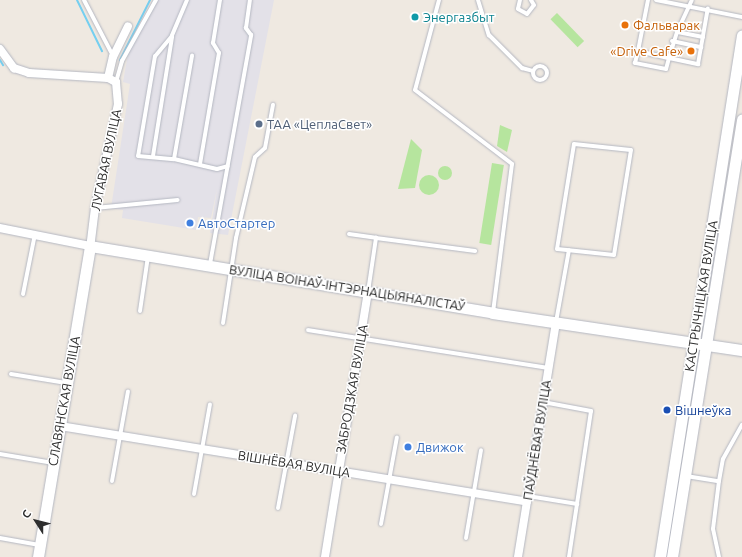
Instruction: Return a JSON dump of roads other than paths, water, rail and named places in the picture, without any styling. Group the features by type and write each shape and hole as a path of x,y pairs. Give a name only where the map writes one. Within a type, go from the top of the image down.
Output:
{"main road":[{"name":"КАСТРЫЧНІЦКАЯ ВУЛІЦА","path":"660,557 742,35"},
{"name":"КАСТРЫЧНІЦКАЯ ВУЛІЦА","path":"672,557 708,344 742,120"},
{"name":"ВУЛІЦА ВОІНАЎ-ІНТЭРНАЦЫЯНАЛІСТАЎ","path":"90,246 493,313 742,350"},
{"name":"СЛАВЯНСКАЯ ВУЛІЦА","path":"38,557 90,246"}],"street":[{"name":"ЛУГАВАЯ ВУЛІЦА","path":"90,246 95,208 118,104 112,80 113,57 128,26"},
{"path":"0,50 14,68 28,72 112,80"},
{"name":"ВУЛІЦА ВОІНАЎ-ІНТЭРНАЦЫЯНАЛІСТАЎ","path":"0,228 35,233 90,246"},
{"name":"ЗАБРОДЗКАЯ ВУЛІЦА","path":"325,557 368,292"},
{"name":"ПАЎДНЁВАЯ ВУЛІЦА","path":"518,557 556,322"},
{"name":"ВІШНЁВАЯ ВУЛІЦА","path":"60,426 284,462 474,495 528,499"}],"lane":[{"path":"84,0 113,57"},
{"path":"112,80 156,0"},
{"path":"153,156 172,36 187,0"},
{"path":"200,164 219,53 213,43 220,0"},
{"path":"210,265 251,35 246,28 250,0"},
{"path":"439,0 415,90 512,164 493,313"},
{"path":"478,0 489,35 522,68 532,71"},
{"path":"520,0 518,9 527,14 534,5 531,0"},
{"path":"648,0 635,63 666,69 672,41 691,6 692,0"},
{"path":"656,0 708,9 742,17"},
{"path":"638,51 698,64 708,9"},
{"path":"677,32 703,37"},
{"path":"172,36 155,56 138,156 153,156 174,159 217,169 228,166"},
{"path":"672,41 701,47"},
{"path":"174,159 192,56"},
{"path":"223,323 231,269 255,157 266,148 273,105"},
{"path":"574,144 631,150 614,255 569,250 557,249 574,144"},
{"path":"95,208 178,200"},
{"path":"23,294 35,233"},
{"path":"349,234 475,251"},
{"path":"368,292 376,238"},
{"path":"556,322 569,250"},
{"path":"140,311 148,255"},
{"path":"308,330 548,368"},
{"path":"11,374 67,383"},
{"path":"112,481 119,435 128,392"},
{"path":"543,402 591,411 569,557"},
{"path":"194,494 210,404"},
{"path":"278,508 284,462 295,416"},
{"path":"719,557 713,529 719,481 723,459 742,425"},
{"path":"382,524 397,436"},
{"path":"466,538 481,450"},
{"path":"0,454 53,464"},
{"path":"686,476 719,481"},
{"path":"528,499 577,504"},
{"path":"0,538 40,545"}],"waterway":[{"path":"77,0 102,51"},
{"path":"120,60 150,0"},
{"path":"0,60 3,65"}],"place":[{"name":"Энергазбыт","path":"415,17"},
{"name":"Фальварак","path":"625,25"},
{"name":"«Drive Cafe»","path":"691,51"},
{"name":"ТАА «ЦеплаСвет»","path":"259,124"},
{"name":"АвтоСтартер","path":"190,223"},
{"name":"Вішнеўка","path":"667,410"},
{"name":"Движок","path":"408,447"}]}
